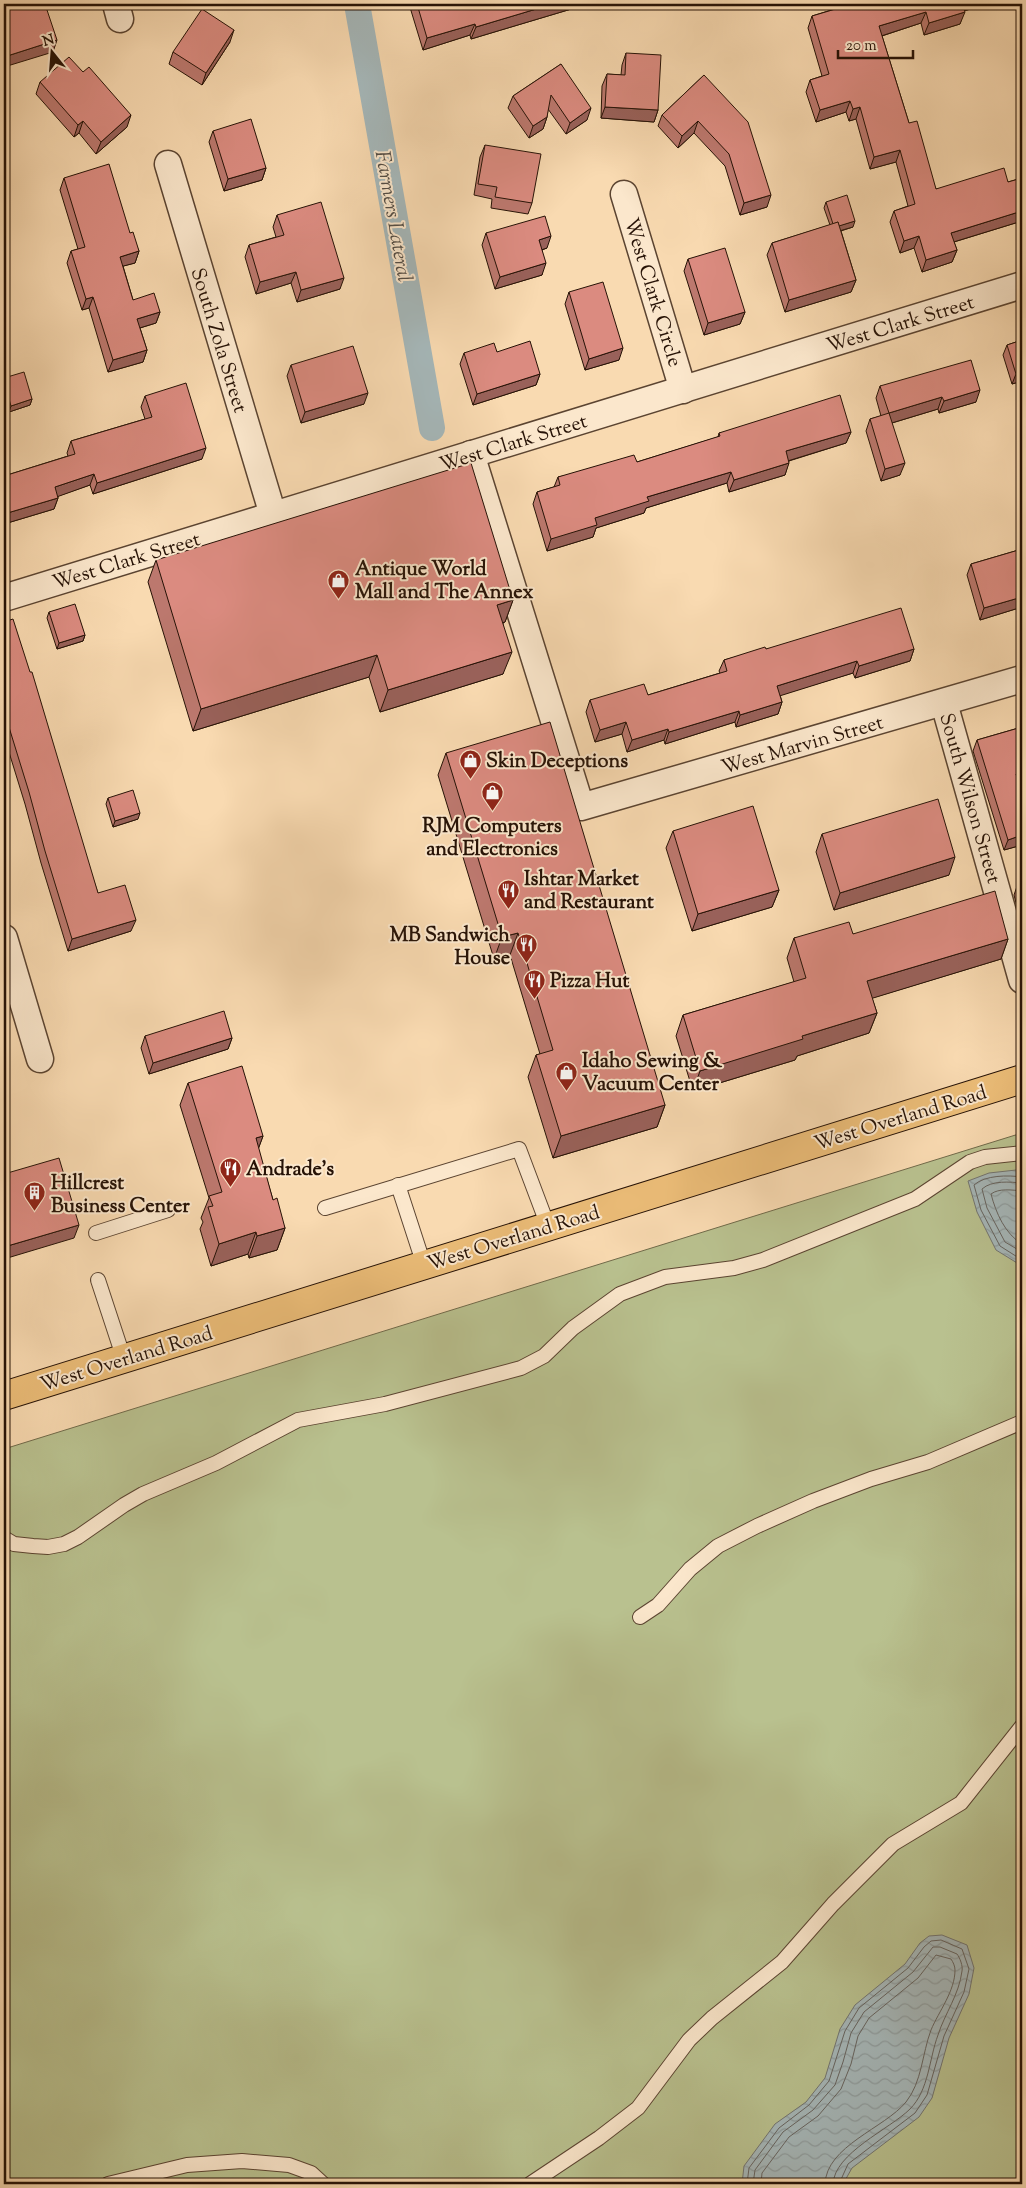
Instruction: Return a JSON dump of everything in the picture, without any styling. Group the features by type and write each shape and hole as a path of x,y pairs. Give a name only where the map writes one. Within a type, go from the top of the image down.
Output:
{"main road":[{"name":"West Overland Road","path":"4,1396 1022,1079"}],"street":[{"name":"South Zola Street","path":"168,164 273,515"},
{"name":"West Clark Circle","path":"624,194 683,390"},
{"name":"West Clark Street","path":"4,598 1022,285"},
{"name":"West Marvin Street","path":"471,454 581,807 1022,680"},
{"name":"South Wilson Street","path":"944,703 1022,980"},
{"path":"5,948 40,1059"}],"lane":[{"path":"325,1208 519,1149 548,1226"},
{"path":"4,1538 14,1544 32,1546 48,1547 64,1544 78,1537 142,1494 216,1462 298,1420 385,1404 521,1368 544,1356 573,1328 620,1294 665,1278 734,1268 763,1260 916,1199 970,1162 985,1157 1022,1153"},
{"path":"398,1185 424,1265"},
{"path":"96,1233 168,1210"},
{"path":"98,1280 124,1359"},
{"path":"640,1617 658,1605 690,1569 718,1546 757,1526 813,1501 871,1479 928,1462 1022,1422"},
{"path":"530,2184 584,2149 638,2108 689,2040 712,2018 782,1962 833,1904 893,1844 961,1803 1022,1726"},
{"path":"108,2184 188,2166 242,2161 289,2165 311,2173 323,2184"}],"green space":[{"path":"1022,1133 1022,2184 4,2184 4,1449"}],"water":[{"path":"1016,1170 1022,1173 1022,1266 996,1250 977,1212 968,1181 989,1173"},
{"path":"942,1935 967,1945 974,1968 969,1994 949,2038 932,2098 919,2117 852,2168 843,2184 742,2184 744,2166 775,2124 806,2102 825,2078 840,2029 855,2005 905,1964 920,1943 929,1936"}],"building":[{"path":"4,4 45,4 57,40 4,57"},
{"path":"417,4 553,4 476,27 475,24 427,38"},
{"path":"848,4 962,4 965,12 929,23 926,12 879,26 909,123 917,121 936,189 1004,168 1008,182 1022,178 1022,211 951,233 957,250 926,260 919,236 904,241 894,211 915,204 900,150 874,157 860,107 853,109 850,101 820,110 810,80 829,74 812,16"},
{"path":"202,9 234,30 206,73 173,52"},
{"path":"626,53 661,55 658,110 605,107 607,74 625,75"},
{"path":"69,57 83,72 89,67 131,115 101,142 83,121 78,125 40,82"},
{"path":"561,64 591,108 570,123 551,95 547,117 533,126 513,96"},
{"path":"704,75 748,122 771,195 744,203 729,154 698,121 682,136 662,115"},
{"path":"251,119 266,168 228,179 213,131"},
{"path":"485,145 541,154 532,203 495,197 497,187 478,184"},
{"path":"109,164 130,233 133,232 139,251 120,257 133,300 154,293 160,312 137,319 147,350 113,360 93,297 86,299 71,251 85,247 64,178"},
{"path":"847,195 855,221 839,226 838,222 833,224 826,202"},
{"path":"321,202 344,278 301,290 296,272 260,282 249,245 284,235 277,215"},
{"path":"545,216 551,236 539,240 546,263 500,277 486,233"},
{"path":"838,222 856,280 789,300 772,243"},
{"path":"725,248 745,312 708,323 688,259"},
{"path":"603,282 623,348 589,359 569,292"},
{"path":"1022,340 1022,372 1016,374 1007,345"},
{"path":"530,341 540,374 477,394 464,353 494,343 497,352"},
{"path":"353,346 368,393 305,412 291,365"},
{"path":"971,360 980,390 944,401 942,397 889,413 880,386"},
{"path":"24,372 32,399 11,406 4,378"},
{"path":"186,383 206,448 97,483 94,474 55,487 58,498 4,514 4,476 75,454 71,441 152,417 145,396"},
{"path":"840,395 851,432 786,451 789,463 734,480 731,472 647,497 649,501 595,518 597,525 551,539 537,492 560,485 558,477 634,455 637,462 720,436 719,433"},
{"path":"889,413 905,463 885,469 870,419"},
{"path":"471,463 513,600 497,605 512,652 388,690 377,655 201,709 156,560"},
{"path":"1022,549 1022,597 984,608 971,564"},
{"path":"75,604 85,635 59,643 49,612"},
{"path":"901,608 914,649 859,666 857,661 777,686 782,702 740,715 739,711 669,732 668,729 632,740 626,722 600,730 590,700 644,684 648,695 727,671 724,660"},
{"path":"13,619 30,672 32,672 98,893 125,885 136,920 72,939 4,711 4,622"},
{"path":"550,722 665,1105 561,1136 536,1055 553,1050 518,933 502,937 446,753"},
{"path":"1022,727 1022,754 1017,755 1022,773 1016,774 1022,794 1022,835 1008,840 977,740"},
{"path":"133,790 140,813 115,821 108,798"},
{"path":"938,799 955,857 840,893 822,834"},
{"path":"753,806 779,890 698,914 673,831"},
{"path":"995,891 1008,939 867,981 877,1013 802,1036 803,1039 700,1071 683,1015 806,978 794,938 849,922 853,934"},
{"path":"224,1011 232,1038 153,1063 145,1036"},
{"name":"Andrade's","path":"242,1066 263,1136 256,1138 273,1200 277,1198 285,1228 257,1236 256,1232 219,1244 208,1207 213,1206 209,1196 222,1192 188,1083"},
{"name":"Hillcrest Business Center","path":"59,1158 79,1225 4,1247 4,1174"}],"waterway":[{"name":"Farmers Lateral","path":"357,4 432,428"}],"place":[{"name":"Antique World Mall and The Annex","path":"339,599"},
{"name":"Skin Deceptions","path":"470,779"},
{"name":"RJM Computers and Electronics","path":"492,812"},
{"name":"Ishtar Market and Restaurant","path":"508,909"},
{"name":"MB Sandwich House","path":"526,964"},
{"name":"Pizza Hut","path":"534,999"},
{"name":"Idaho Sewing & Vacuum Center","path":"566,1091"},
{"name":"Andrade's","path":"230,1187"},
{"name":"Hillcrest Business Center","path":"35,1212"}]}
